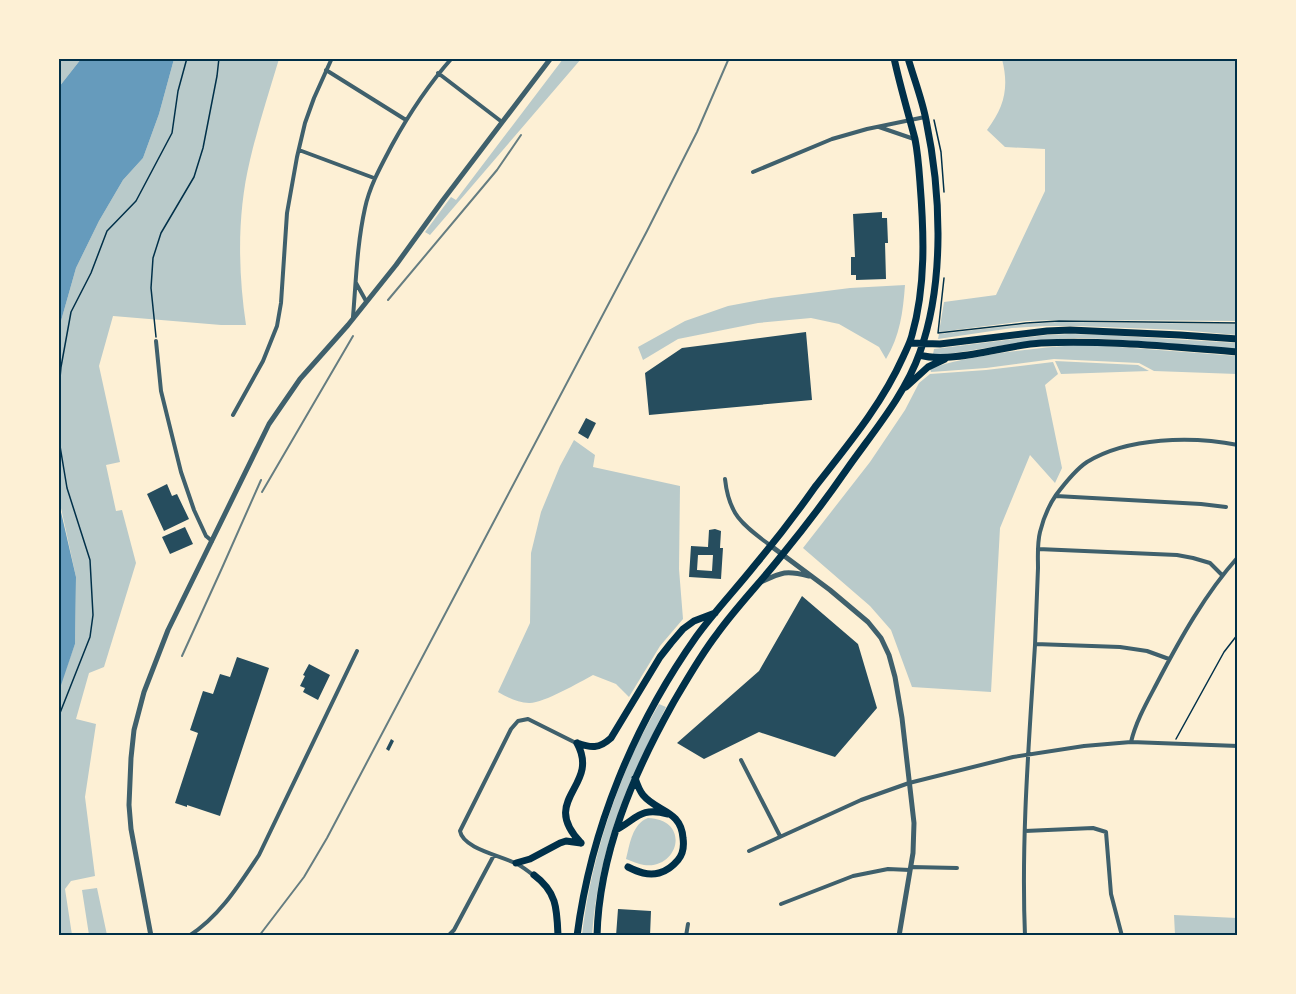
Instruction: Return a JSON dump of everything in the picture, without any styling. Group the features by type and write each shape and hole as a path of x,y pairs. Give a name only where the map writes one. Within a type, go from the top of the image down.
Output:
{"main road":[{"path":"577,936 595,846 632,744 696,637 771,546 873,412 895,375 910,343 919,300 923,255 921,190 915,140 894,58"},
{"path":"597,936 600,896 616,830 635,778 662,723 714,637 834,488 885,415 919,355 933,300 938,257 937,211 926,117 908,58"},
{"path":"910,343 940,344 1070,330 1238,339"},
{"path":"910,343 919,355 928,357 949,357 1037,343 1077,341 1238,352"},
{"path":"899,393 928,367 949,357"},
{"path":"577,743 592,747 605,743 611,738 670,643 694,621 716,613"},
{"path":"516,863 530,859 566,841 580,843 572,834 564,815 584,764 577,743"},
{"path":"627,867 647,874 666,871 681,857 684,844 680,823 673,815 645,798 635,778"},
{"path":"616,830 639,814 646,812 673,815"},
{"path":"534,875 547,886 553,895 556,904 558,936"}],"street":[{"path":"233,415 263,361 278,326 287,213 299,150 305,123 332,58"},
{"path":"353,319 359,242 365,208 374,178 406,120 438,73 452,58"},
{"path":"152,936 136,858 129,805 134,730 144,692 159,652 269,424 300,379 353,319 396,265 551,58"},
{"path":"326,70 406,120"},
{"path":"438,73 503,123"},
{"path":"753,172 832,139 878,126 926,117"},
{"path":"878,126 915,140"},
{"path":"299,150 374,178"},
{"path":"356,282 366,301"},
{"path":"156,341 161,391 182,472 194,510 206,536 212,541"},
{"path":"1025,936 1025,831 1038,549 1046,514 1055,496 1075,472 1086,462 1107,453 1127,446 1167,441 1189,440 1238,445"},
{"path":"725,479 734,514 750,531 868,622 881,638 889,655 895,677 914,824 911,869 898,936"},
{"path":"1055,496 1181,502 1226,507"},
{"path":"1038,549 1177,555 1210,564 1222,575"},
{"path":"1131,742 1135,726 1169,659 1222,575 1238,557"},
{"path":"759,582 781,573 792,572 811,576"},
{"path":"1035,644 1120,647 1147,651 1169,659"},
{"path":"189,936 223,907 260,855 357,651"},
{"path":"534,875 516,863 463,839 460,831 511,729 518,721 528,719 577,743"},
{"path":"749,851 861,800 909,783 1029,754 1131,742 1238,746"},
{"path":"741,760 780,836"},
{"path":"1025,831 1093,828 1106,832 1111,894 1122,936"},
{"path":"448,936 454,930 494,855"},
{"path":"781,904 853,876 888,868 957,868"},
{"path":"686,936 688,924"}],"path":[{"path":"58,400 71,312 91,273 107,231 136,201 172,133 178,91 187,58"},
{"path":"156,341 151,288 153,258 161,233 194,177 203,148 219,58"},
{"path":"1232,322 1238,323"},
{"path":"58,417 67,488 90,560 93,615 90,637 58,718"},
{"path":"1173,743 1224,652 1238,634"}],"shaded area":[{"path":"59,59 81,59 59,87"},
{"path":"174,59 279,59 253,147 243,201 240,263 246,325 113,316 99,366 120,462 106,465 116,511 122,510 136,563 104,667 89,673 76,719 96,724 85,797 95,876 71,881 65,889 72,935 59,935 58,691 75,644 76,577 59,499 59,328 76,268 99,221 123,180 143,158 159,114"},
{"path":"563,59 581,59 430,235 425,232 451,197 456,200"},
{"path":"1002,59 1237,59 1237,321 1026,321 939,332 944,302 996,295 1045,191 1045,149 1005,147 987,130 998,113 1004,96 1005,79"},
{"path":"905,285 900,324 895,342 886,359 879,347 839,324 811,318 758,323 678,339 643,360 638,347 685,321 728,306 850,288"},
{"path":"1059,322 1238,324 1237,335 1180,330 1046,326 1012,328 938,339 939,334"},
{"path":"1070,334 1238,343 1237,349 1078,338 1037,340 948,354 933,354 934,349"},
{"path":"1077,345 1238,356 1237,374 1154,371 1139,363 1054,359 986,368 931,372 930,369 994,354"},
{"path":"1055,361 1138,365 1149,371 1061,374"},
{"path":"1053,362 1058,374 1045,385 1062,468 1055,483 1030,455 1000,528 991,692 912,687 891,630 870,606 803,548 870,462 905,410 919,383 930,374"},
{"path":"574,440 595,455 593,467 680,486 679,569 683,619 660,646 629,697 616,684 593,675 543,700 521,702 498,692 530,623 531,553 541,512 560,466"},
{"path":"659,704 666,707 640,760 608,843 598,889 592,935 582,936 590,887 602,838 627,767"},
{"path":"648,818 662,821 671,827 675,835 675,844 672,853 665,860 656,864 644,865 626,859 635,830"},
{"path":"97,888 107,935 89,935 82,890"},
{"path":"1174,915 1237,918 1237,935 1175,935"}],"water":[{"path":"81,59 174,59 159,114 143,158 123,180 99,221 76,268 59,328 59,87"},
{"path":"58,499 76,577 75,644 59,691"}],"building":[{"path":"882,212 882,218 887,218 886,279 856,280 856,275 851,275 851,257 855,257 853,214"},
{"path":"806,332 812,400 649,415 645,373 682,348"},
{"path":"586,418 596,423 588,439 578,433"},
{"path":"167,484 172,496 177,494 189,519 164,531 147,494"},
{"path":"185,527 193,544 170,554 162,537"},
{"path":"709,530 721,531 720,548 723,548 721,579 689,577 691,546 708,547","holes":["698,555 713,555 712,571 697,570"]},
{"path":"802,596 858,644 877,708 835,757 759,732 704,759 677,743 759,671"},
{"path":"237,657 269,668 220,816 175,803 198,733 190,730 203,691 213,694 220,674 230,677"},
{"path":"309,664 330,675 318,700 303,692 305,688 300,686"},
{"path":"391,739 394,741 389,751 386,749"},
{"path":"618,909 651,911 650,936 616,936"}],"railway":[{"path":"259,936 304,877 327,838 647,231 697,132 729,58"},
{"path":"388,300 497,170 521,135"},
{"path":"262,492 353,336"},
{"path":"182,656 261,480"}]}
